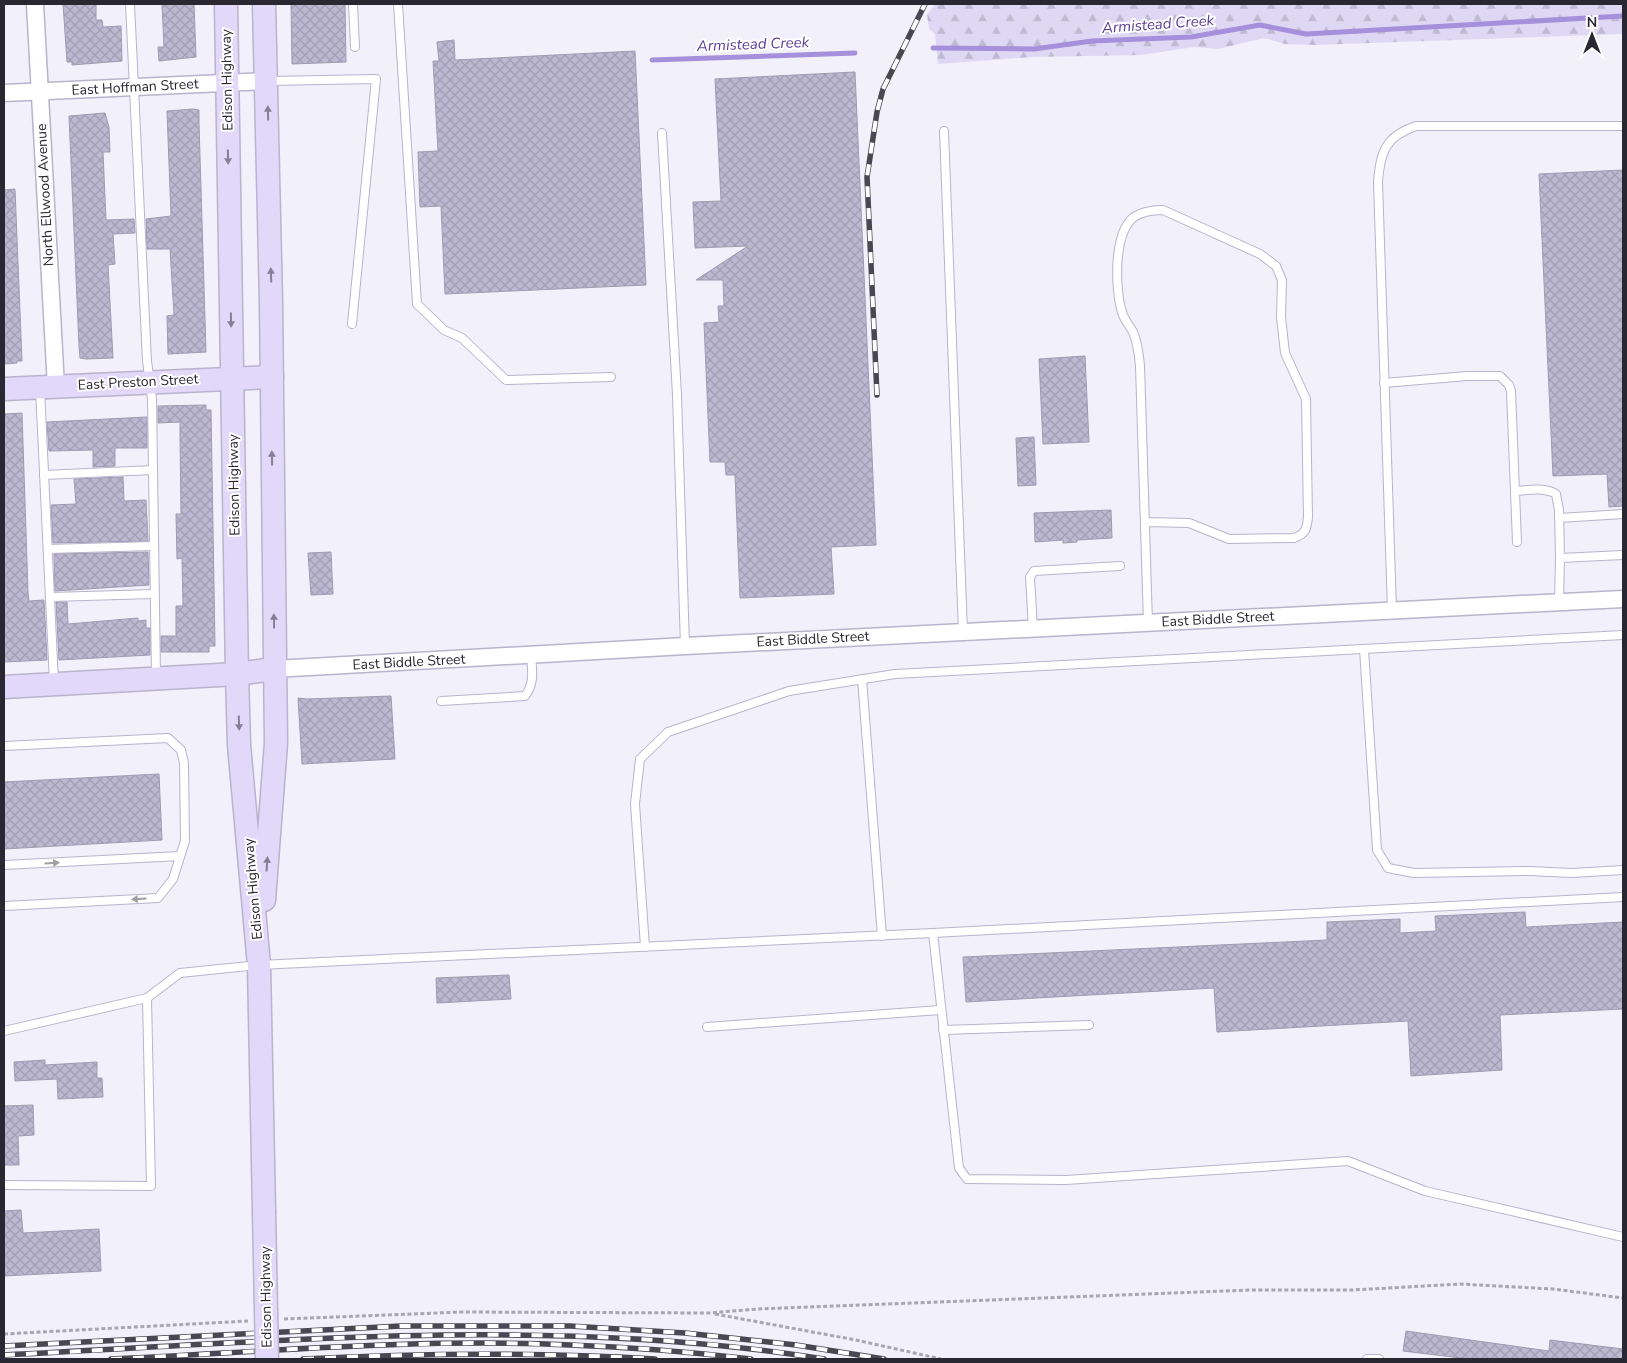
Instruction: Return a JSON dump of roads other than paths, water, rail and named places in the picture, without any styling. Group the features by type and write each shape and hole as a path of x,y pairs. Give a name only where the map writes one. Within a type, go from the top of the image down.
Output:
{"main road":[{"name":"Edison Highway","path":"226,4 239,745 259,965 267,1359"},
{"name":"Edison Highway","path":"259,965 276,743 272,377 264,4"},
{"name":"East Preston Street","path":"4,390 232,377 272,377"},
{"name":"East Biddle Street","path":"4,687 237,674 274,669"}],"street":[{"name":"North Ellwood Avenue","path":"35,4 48,387"},
{"name":"East Hoffman Street","path":"4,93 267,81"},
{"name":"East Biddle Street","path":"274,669 685,646 1623,599"}],"lane":[{"path":"130,4 149,382 152,399 156,678"},
{"path":"353,4 355,46"},
{"path":"398,4 417,304 444,330 462,338 506,380 610,377"},
{"path":"267,81 376,79 352,324"},
{"path":"1392,610 1378,182 1379,161 1386,145 1394,136 1416,126 1440,124 1623,126"},
{"path":"944,131 963,632"},
{"path":"662,133 677,394 685,646"},
{"path":"1146,522 1189,524 1229,539 1294,538 1302,535 1306,529 1308,516 1306,399 1286,352 1281,317 1282,280 1276,266 1260,254 1163,210 1149,210 1133,218 1119,246 1116,271 1123,315 1137,342 1146,522 1148,623"},
{"path":"1384,383 1467,376 1500,376 1504,379 1511,391 1516,491 1516,542"},
{"path":"48,387 44,475 54,684"},
{"path":"44,475 152,470"},
{"path":"1516,491 1550,491 1556,494 1559,518 1559,602"},
{"path":"1559,518 1623,514"},
{"path":"48,549 153,546"},
{"path":"1560,558 1623,555"},
{"path":"1033,628 1030,577 1034,571 1120,566"},
{"path":"51,597 154,594"},
{"path":"645,947 635,804 640,759 668,732 789,691 905,673 1623,635"},
{"path":"1364,649 1377,850 1388,868 1414,873 1529,871 1572,873 1623,870"},
{"path":"442,700 525,696 530,689 533,679 531,655"},
{"path":"862,679 882,936"},
{"path":"4,746 168,738 182,750 184,763 185,841 173,879 158,898 4,906"},
{"path":"4,865 180,856"},
{"path":"4,1031 147,998 180,973 259,965 882,936 1623,897"},
{"path":"933,933 940,1010 959,1168 968,1179 1066,1180 1348,1161 1425,1190 1623,1237"},
{"path":"4,1185 151,1186 147,998"},
{"path":"708,1027 940,1010"},
{"path":"943,1030 1089,1025"},
{"path":"1367,1359 1379,1359"}],"waterway":[{"name":"Armistead Creek","path":"933,48 1034,49 1092,41 1191,37 1260,25 1306,34 1623,16"},
{"name":"Armistead Creek","path":"652,60 855,53"}],"railway":[{"path":"877,395 867,177 877,112 883,89 925,4"},
{"path":"4,1346 401,1326 570,1326 685,1333 796,1345 884,1359"},
{"path":"4,1355 312,1339 517,1335 620,1338 722,1346 824,1359"},
{"path":"111,1359 455,1343 615,1347 751,1359"},
{"path":"303,1359 479,1354 655,1359"}]}
